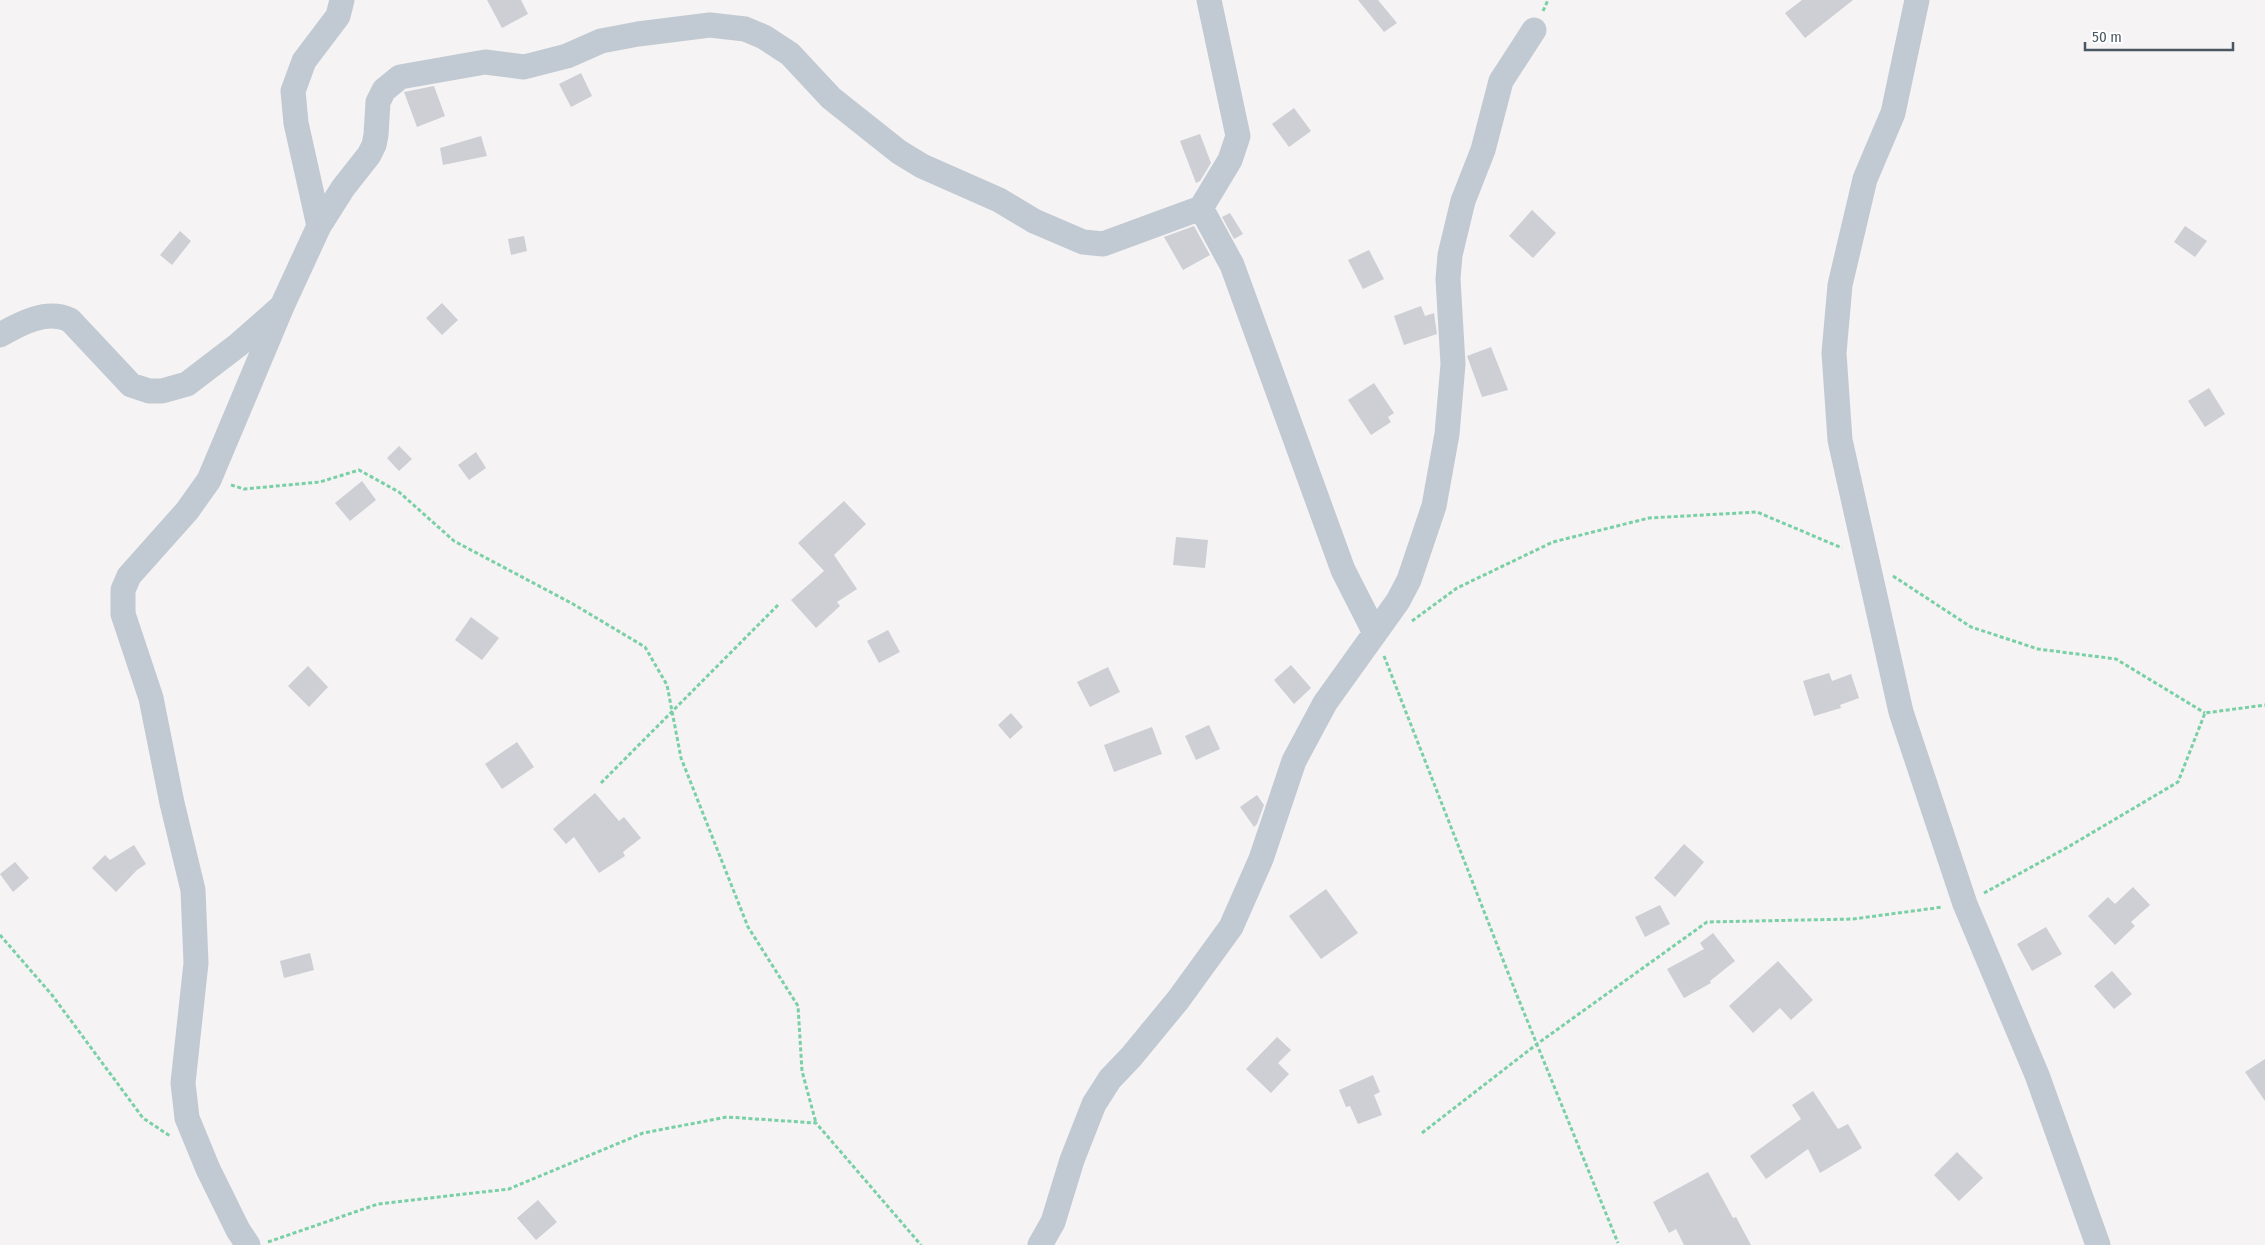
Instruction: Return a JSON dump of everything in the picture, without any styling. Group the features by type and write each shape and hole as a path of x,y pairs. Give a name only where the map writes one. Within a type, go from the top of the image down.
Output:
{"street":[{"path":"319,226 296,123 293,91 304,62 338,16 342,0"},
{"path":"248,1245 238,1230 208,1169 187,1118 183,1083 196,963 193,890 172,803 151,698 123,614 123,590 128,576 187,511 210,480 283,304 319,226 343,188 368,155 375,140 378,102 384,90 400,77 485,62 524,67 566,56 601,41 638,34 710,25 745,29 790,54 831,98 899,152 922,166 999,200 1034,221 1083,242 1103,244 1201,208 1230,160 1238,136 1209,0"},
{"path":"1917,0 1893,113 1865,179 1840,286 1834,353 1840,440 1901,712 1965,904 2037,1075 2098,1245"},
{"path":"1040,1245 1053,1222 1072,1160 1094,1104 1110,1079 1131,1057 1178,1000 1231,927 1261,859 1294,761 1325,703 1398,601 1409,580 1434,506 1448,434 1453,364 1448,280 1450,255 1463,201 1484,150 1501,81 1534,30"},
{"path":"1201,208 1232,265 1342,570 1375,633"},
{"path":"0,335 18,325 49,315 60,315 70,320 131,385 150,391 162,391 187,384 238,344 283,304"}],"path":[{"path":"210,480 244,489 320,482 359,470 399,492 454,541 574,604 645,647 667,685 681,758 748,927 798,1006 802,1071 816,1123 921,1245"},
{"path":"1411,622 1457,588 1553,542 1649,518 1757,512 1867,558 1971,626 2038,649 2116,659 2205,713 2265,705"},
{"path":"601,783 779,604"},
{"path":"1375,633 1537,1044 1618,1243"},
{"path":"1422,1134 1537,1044 1707,922 1853,918 1965,904 2068,848 2178,782 2205,713"},
{"path":"0,935 52,994 143,1118 173,1137"},
{"path":"260,1245 378,1204 509,1189 643,1133 727,1117 816,1123"}],"building":[{"path":"487,0 521,0 528,14 502,28"},
{"path":"1358,0 1378,0 1397,23 1384,32"},
{"path":"1802,0 1853,0 1805,38 1785,13"},
{"path":"581,73 592,96 571,107 559,84"},
{"path":"434,86 445,116 417,127 404,92"},
{"path":"1294,108 1311,131 1289,147 1272,124"},
{"path":"1200,134 1211,163 1200,181 1196,183 1180,141"},
{"path":"481,136 487,156 443,165 440,148"},
{"path":"1532,210 1556,233 1533,258 1509,236"},
{"path":"1230,213 1243,234 1234,239 1222,217"},
{"path":"1194,226 1210,255 1183,270 1164,237"},
{"path":"2185,226 2207,241 2195,257 2174,242"},
{"path":"180,231 191,241 172,265 160,255"},
{"path":"524,236 527,251 511,255 508,239"},
{"path":"1369,250 1384,279 1363,289 1348,260"},
{"path":"442,303 458,320 442,335 426,318"},
{"path":"1421,306 1425,316 1434,313 1437,334 1404,345 1394,316"},
{"path":"1491,347 1508,390 1482,397 1467,356"},
{"path":"1374,383 1394,413 1388,417 1391,422 1371,435 1348,400"},
{"path":"2209,388 2225,414 2205,427 2188,401"},
{"path":"399,446 412,459 399,471 387,458"},
{"path":"476,452 486,468 469,480 458,465"},
{"path":"362,481 376,500 350,521 335,503"},
{"path":"844,501 866,524 834,555 857,589 837,602 840,606 816,628 791,600 824,571 798,543"},
{"path":"1176,537 1208,540 1205,568 1173,565"},
{"path":"471,617 499,638 482,660 455,640"},
{"path":"888,630 900,652 879,663 867,641"},
{"path":"1291,665 1311,688 1294,704 1274,680"},
{"path":"308,666 328,687 309,707 288,686"},
{"path":"1108,667 1120,692 1090,707 1077,682"},
{"path":"1829,673 1832,681 1851,674 1859,698 1840,705 1841,708 1814,716 1803,681"},
{"path":"1011,713 1023,727 1010,739 998,725"},
{"path":"1209,725 1220,749 1196,760 1185,736"},
{"path":"1152,727 1162,754 1114,772 1104,745"},
{"path":"517,742 534,767 502,789 485,764"},
{"path":"595,793 619,821 624,817 641,838 623,852 625,856 599,873 574,837 566,844 553,829"},
{"path":"1257,795 1264,805 1254,827 1240,807"},
{"path":"1684,844 1704,862 1675,897 1654,878"},
{"path":"134,845 146,864 137,870 116,892 92,868 105,855 110,860"},
{"path":"15,862 29,878 13,892 0,874"},
{"path":"2133,887 2150,905 2131,922 2135,926 2115,945 2088,916 2108,897 2115,904"},
{"path":"1326,889 1358,933 1321,959 1289,916"},
{"path":"1660,905 1670,924 1645,937 1635,917"},
{"path":"2046,927 2062,954 2032,971 2017,944"},
{"path":"1713,933 1735,961 1710,981 1711,983 1684,998 1667,969 1704,949 1700,943"},
{"path":"310,953 314,970 284,978 280,961"},
{"path":"1778,961 1813,1000 1791,1020 1780,1008 1753,1033 1729,1006"},
{"path":"2112,971 2132,994 2114,1009 2094,986"},
{"path":"1277,1037 1291,1050 1278,1063 1289,1074 1271,1093 1246,1069"},
{"path":"2265,1059 2265,1101 2245,1072"},
{"path":"1373,1075 1380,1092 1374,1095 1382,1115 1358,1124 1350,1106 1346,1107 1339,1090"},
{"path":"1813,1091 1838,1129 1848,1124 1862,1148 1820,1173 1808,1149 1766,1179 1750,1156 1801,1119 1792,1105"},
{"path":"1957,1152 1983,1178 1959,1201 1934,1175"},
{"path":"1708,1172 1733,1218 1736,1217 1751,1245 1684,1245 1676,1229 1669,1233 1653,1202"},
{"path":"538,1200 557,1222 536,1240 517,1218"}]}
